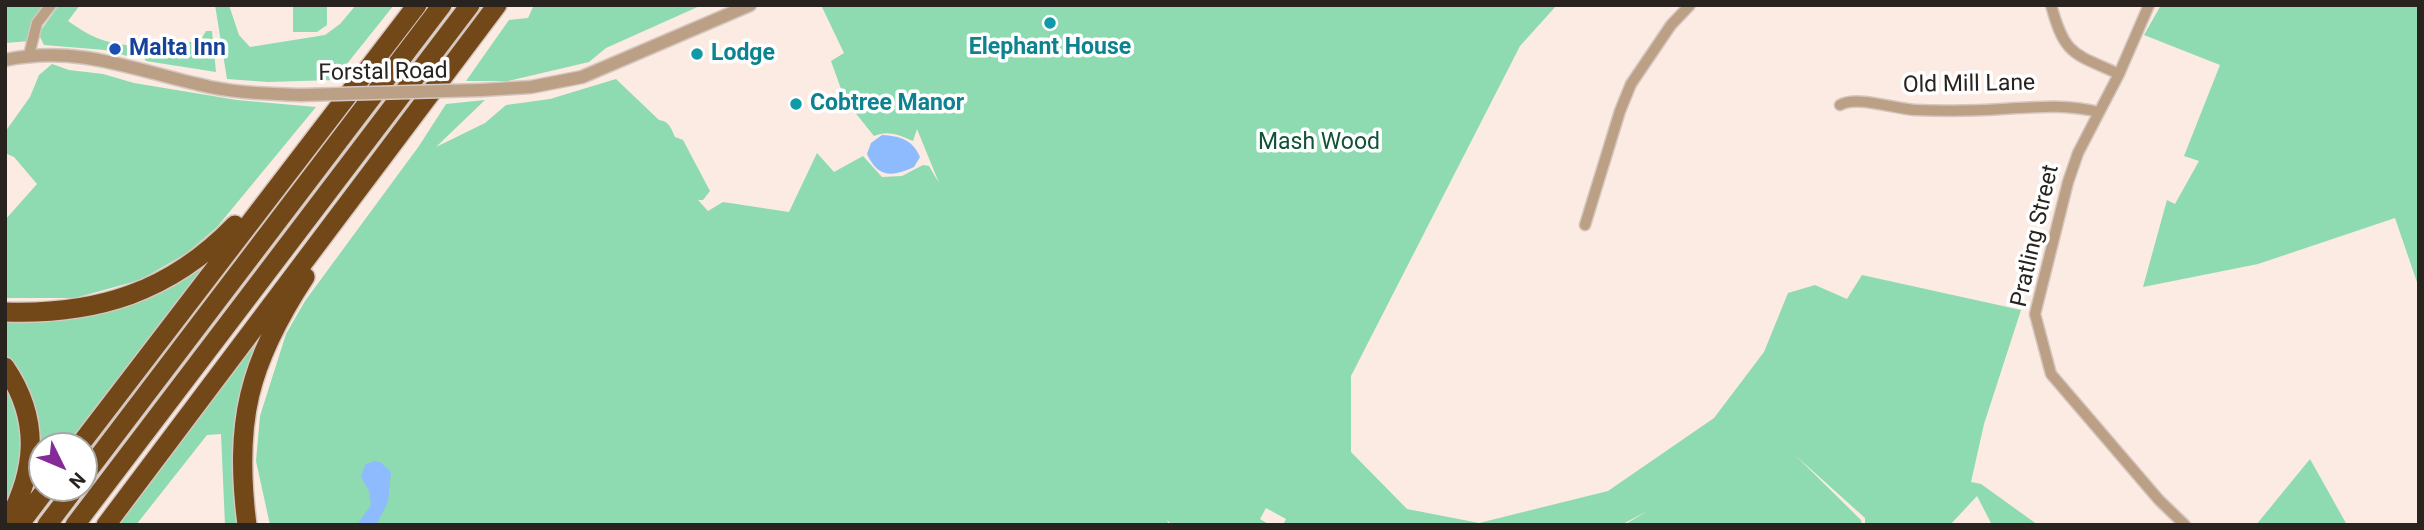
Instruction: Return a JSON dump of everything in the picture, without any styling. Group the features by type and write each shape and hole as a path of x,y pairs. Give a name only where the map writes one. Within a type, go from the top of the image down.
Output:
{"highway":[{"path":"90,432 416,5"},
{"path":"98,458 442,5"},
{"path":"75,525 470,5"},
{"path":"106,525 286,282 497,5"},
{"path":"5,312 53,312 92,307 144,291 175,274 212,247 236,224 341,101"},
{"path":"247,525 243,481 244,416 263,351 292,297 386,153"},
{"path":"5,367 24,402 31,444 24,486 6,525"},
{"path":"19,525 36,502"},
{"path":"47,525 64,502"}],"street":[{"path":"29,55 37,23 51,5"},
{"name":"Forstal Road","path":"5,60 29,55 60,54 221,89 300,95 531,87 582,77 750,5"},
{"path":"1585,225 1631,84 1671,25 1690,5"},
{"path":"2051,5 2059,35 2073,52 2119,74"},
{"name":"Pratling Street","path":"2149,5 2119,74 2078,153 2068,182 2035,314 2051,374 2159,499 2185,525"},
{"name":"Old Mill Lane","path":"1840,105 1845,102 1858,102 1905,110 1947,112 2063,106 2099,113"}],"green space":[{"path":"5,5 47,5 30,29 30,41 5,43"},
{"path":"59,5 80,5 68,21 93,36 122,45 148,46 200,41 206,31 212,31 216,72 146,61 144,51 138,51 131,57 105,50 44,45 40,37 41,30"},
{"path":"215,5 229,5 239,35 250,47 325,35 340,24 356,5 394,5 334,80 268,82 227,79"},
{"path":"293,5 327,5 327,25 317,32 293,32"},
{"path":"534,5 702,5 606,48 589,62 508,81 466,81 509,20 528,18"},
{"name":"Mash Wood","path":"821,5 1557,5 1520,46 1351,376 1351,452 1407,509 1479,523 1608,491 1714,418 1764,352 1788,293 1815,285 1847,299 1862,275 2021,310 1984,424 1971,482 1981,484 2038,525 1992,525 1977,496 1950,525 1865,525 1865,518 1795,455 1861,520 1862,525 1624,525 1649,510 1621,525 1283,525 1286,519 1266,508 1260,519 1270,525 1172,525 1167,520 1169,525 270,525 256,461 260,416 286,334 305,301 419,146 446,104 485,100 436,147 485,123 506,105 550,99 616,79 659,120 667,123 675,137 683,140 710,191 703,200 698,200 708,211 723,202 789,212 817,153 834,172 863,156 882,177 902,176 923,165 929,166 939,183 917,129 913,141 889,133 874,136 845,100 831,61 844,53"},
{"path":"2161,5 2419,5 2419,288 2395,218 2258,264 2143,287 2167,200 2175,204 2199,161 2184,156 2220,65 2144,35"},
{"path":"52,64 134,83 237,100 316,107 217,227 187,253 140,280 75,298 5,298 5,220 37,184 14,157 5,153 5,132 30,97 39,75"},
{"path":"226,243 79,432 30,432 20,376 5,354 5,317 70,317"},
{"path":"258,337 241,525 225,525 221,434 207,435 136,525 116,525"},
{"path":"5,376 13,390 25,448 5,513"},
{"path":"2310,459 2347,525 2256,525"}],"water":[{"path":"882,135 895,136 914,147 920,157 914,167 892,174 876,168 867,154 871,143"},
{"path":"374,461 380,462 391,472 388,502 376,525 357,525 371,505 369,491 361,477 365,465"}],"place":[{"name":"Elephant House","path":"1050,23"},
{"name":"Malta Inn","path":"115,49"},
{"name":"Lodge","path":"697,54"},
{"name":"Cobtree Manor","path":"796,104"}]}
